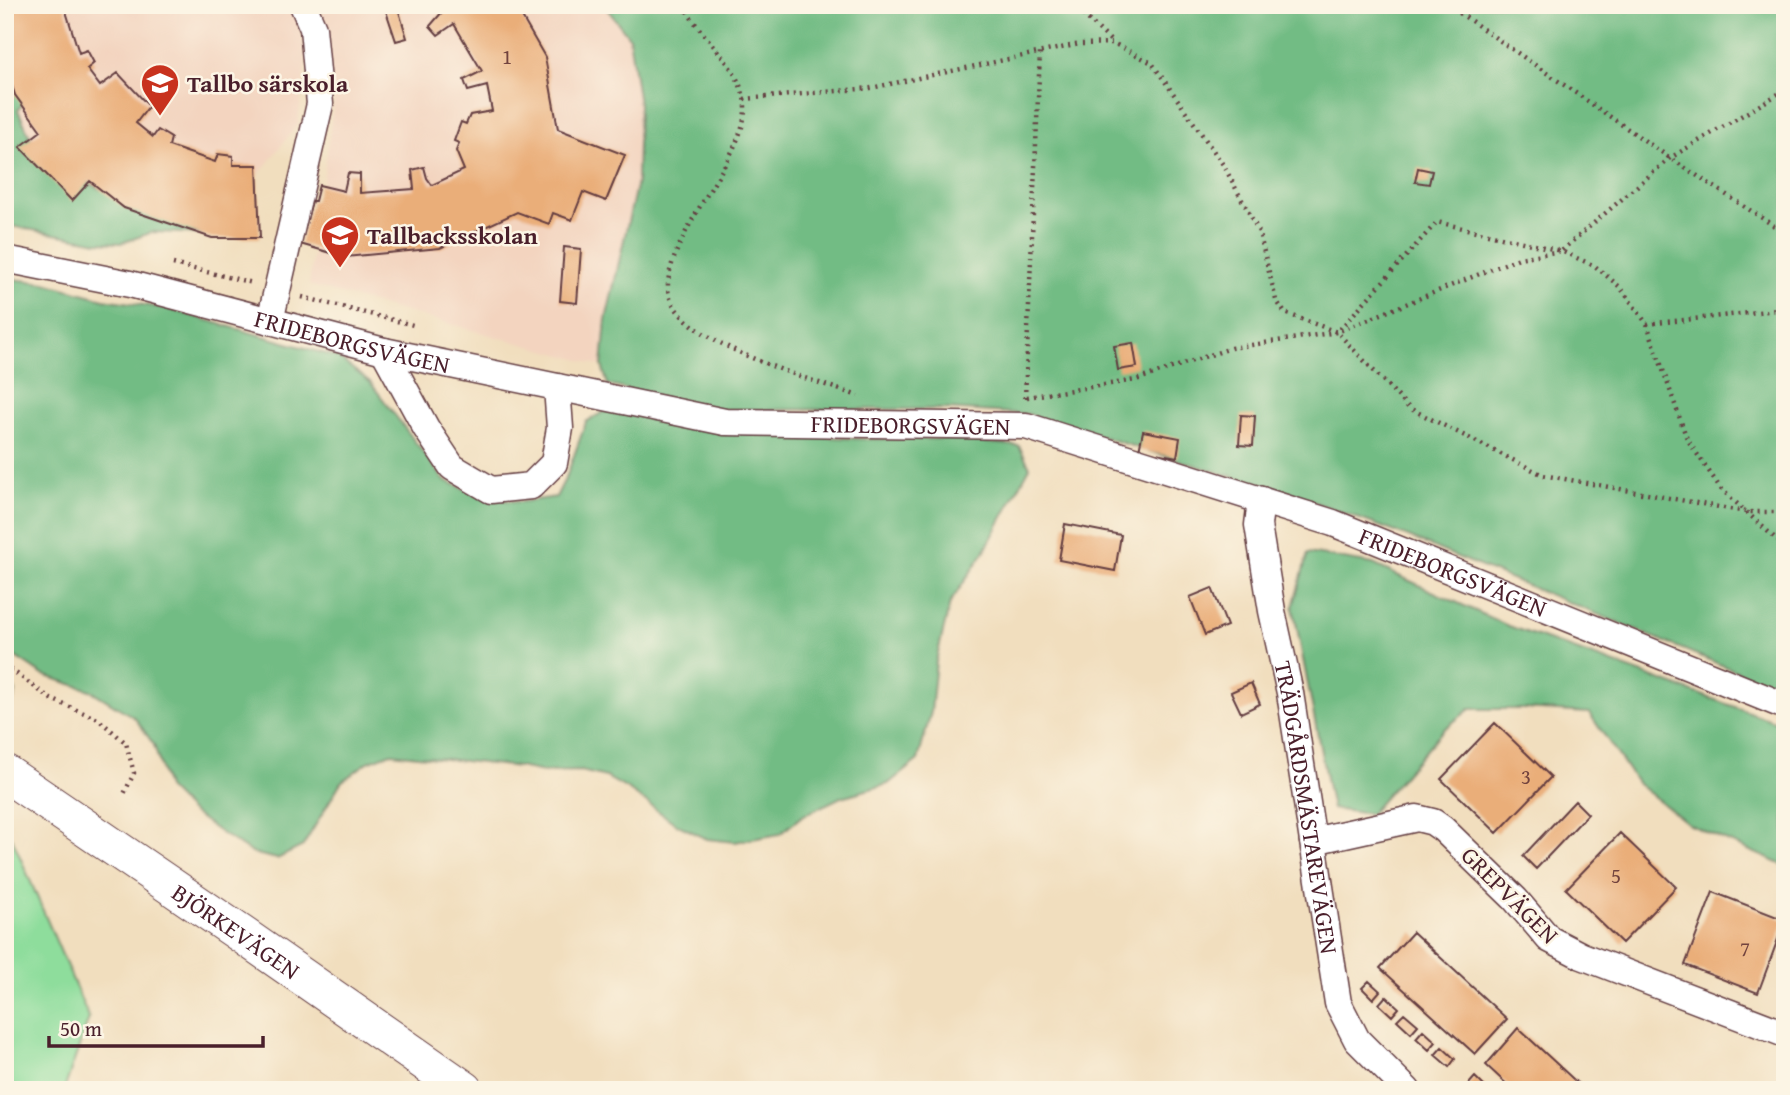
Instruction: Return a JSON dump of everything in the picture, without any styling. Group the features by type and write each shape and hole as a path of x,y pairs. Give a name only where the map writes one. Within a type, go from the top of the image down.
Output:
{"main road":[{"name":"BJÖRKEVÄGEN","path":"5,774 465,1090"}],"street":[{"path":"270,321 320,104 313,28 303,5"},
{"name":"FRIDEBORGSVÄGEN","path":"5,259 130,284 384,351 725,422 1026,426 1333,523 1785,706"},
{"path":"384,351 426,428 452,467 491,490 531,486 554,463 560,428 557,387"},
{"name":"TRÄDGÅRDSMÄSTAREVÄGEN","path":"1261,500 1258,525 1272,611 1292,705 1338,1003 1357,1040 1407,1090"},
{"name":"GREPVÄGEN","path":"1313,841 1417,818 1433,822 1515,899 1549,939 1582,956 1785,1034"}],"path":[{"path":"684,5 691,21 730,66 744,99 741,130 737,140 673,258 667,288 674,310 701,334 735,351 863,397"},
{"path":"1073,5 1113,43 1152,62 1224,166 1259,232 1276,300 1285,313 1337,332 1409,408 1543,475 1746,512 1785,512"},
{"path":"1448,5 1670,158 1785,233"},
{"path":"744,99 871,88 1080,44 1113,43"},
{"path":"1026,426 1040,52"},
{"path":"1012,397 1136,380 1231,348 1337,332 1519,258 1561,251 1670,158 1785,90"},
{"path":"1337,332 1437,222 1561,251 1595,266 1620,288 1647,324 1687,439 1721,489 1785,547"},
{"path":"1647,324 1785,309"},
{"path":"5,665 51,699 98,719 126,743 134,773 124,794"}],"shaded area":[{"name":"Tallbo särskola","path":"51,5 293,5 297,10 306,59 298,124 249,187 143,200 100,189 70,173 32,141 18,110 43,76"},
{"path":"321,5 604,5 629,37 639,104 637,182 606,320 602,366 309,285 334,99"}],"green space":[{"path":"5,5 43,76 18,110 32,141 70,173 100,189 143,200 211,234 153,232 121,243 98,242 5,225"},
{"path":"604,5 1785,5 1785,691 1401,534 1309,500 1028,414 945,409 712,410 608,385 602,366 606,320 637,182 639,104 629,37"},
{"path":"5,278 45,283 104,299 164,308 337,357 370,382 444,480 485,498 521,502 556,497 586,422 605,411 725,431 861,439 945,439 1019,446 1030,467 984,552 950,603 936,661 931,712 918,760 888,784 841,797 802,816 780,834 735,842 707,839 676,824 606,777 581,771 543,772 391,753 368,762 341,782 303,846 277,859 252,853 190,811 167,788 154,745 135,718 90,690 43,675 5,650"},
{"path":"1308,553 1373,564 1506,625 1785,725 1785,866 1690,825 1638,784 1589,713 1470,709 1443,730 1370,814 1332,809 1293,607"},
{"path":"5,674 16,692 10,708 5,711"},
{"path":"5,835 12,838 89,1018 64,1090 5,1090"}],"building":[{"path":"5,5 64,5 79,53 87,50 94,63 87,69 100,86 118,73 149,106 136,123 153,137 158,130 171,138 169,146 215,162 218,154 233,156 233,165 257,165 260,238 212,238 124,208 90,181 72,201 20,147 41,131 15,95 5,64"},
{"path":"384,5 397,5 407,38 396,41"},
{"path":"436,5 515,5 545,57 558,129 625,155 606,201 583,192 572,220 553,213 549,224 517,212 440,248 345,257 300,244 319,185 344,191 348,173 360,174 360,193 414,189 412,170 424,167 432,185 464,170 456,151 459,143 454,141 461,122 466,124 470,115 492,111 487,86 468,91 464,80 482,71 454,24 438,35 430,26 443,11"},
{"path":"1418,168 1432,171 1429,184 1415,182"},
{"path":"564,247 581,249 577,303 560,301"},
{"path":"1133,343 1137,367 1118,370 1114,346"},
{"path":"1241,415 1255,416 1253,446 1239,445"},
{"path":"1143,431 1180,438 1177,457 1139,450"},
{"path":"1065,524 1121,535 1115,571 1059,560"},
{"path":"1212,588 1227,626 1205,635 1190,597"},
{"path":"1251,683 1260,704 1241,713 1231,692"},
{"path":"1495,723 1551,777 1497,833 1441,779"},
{"path":"1575,801 1588,814 1536,869 1523,856"},
{"path":"1620,833 1676,887 1622,943 1566,889"},
{"path":"1713,892 1785,920 1758,993 1685,965"},
{"path":"1413,932 1507,1019 1475,1054 1380,968"},
{"path":"1369,981 1380,991 1373,999 1362,988"},
{"path":"1386,996 1399,1008 1392,1016 1379,1004"},
{"path":"1404,1013 1418,1025 1411,1033 1397,1020"},
{"path":"1518,1028 1585,1090 1513,1090 1486,1065"},
{"path":"1423,1030 1436,1042 1429,1050 1416,1038"},
{"path":"1442,1047 1455,1059 1449,1067 1435,1055"},
{"path":"1475,1077 1486,1088 1484,1090 1473,1090 1468,1085"}],"place":[{"name":"Tallbo särskola","path":"160,117"},
{"name":"Tallbacksskolan","path":"340,269"}]}
